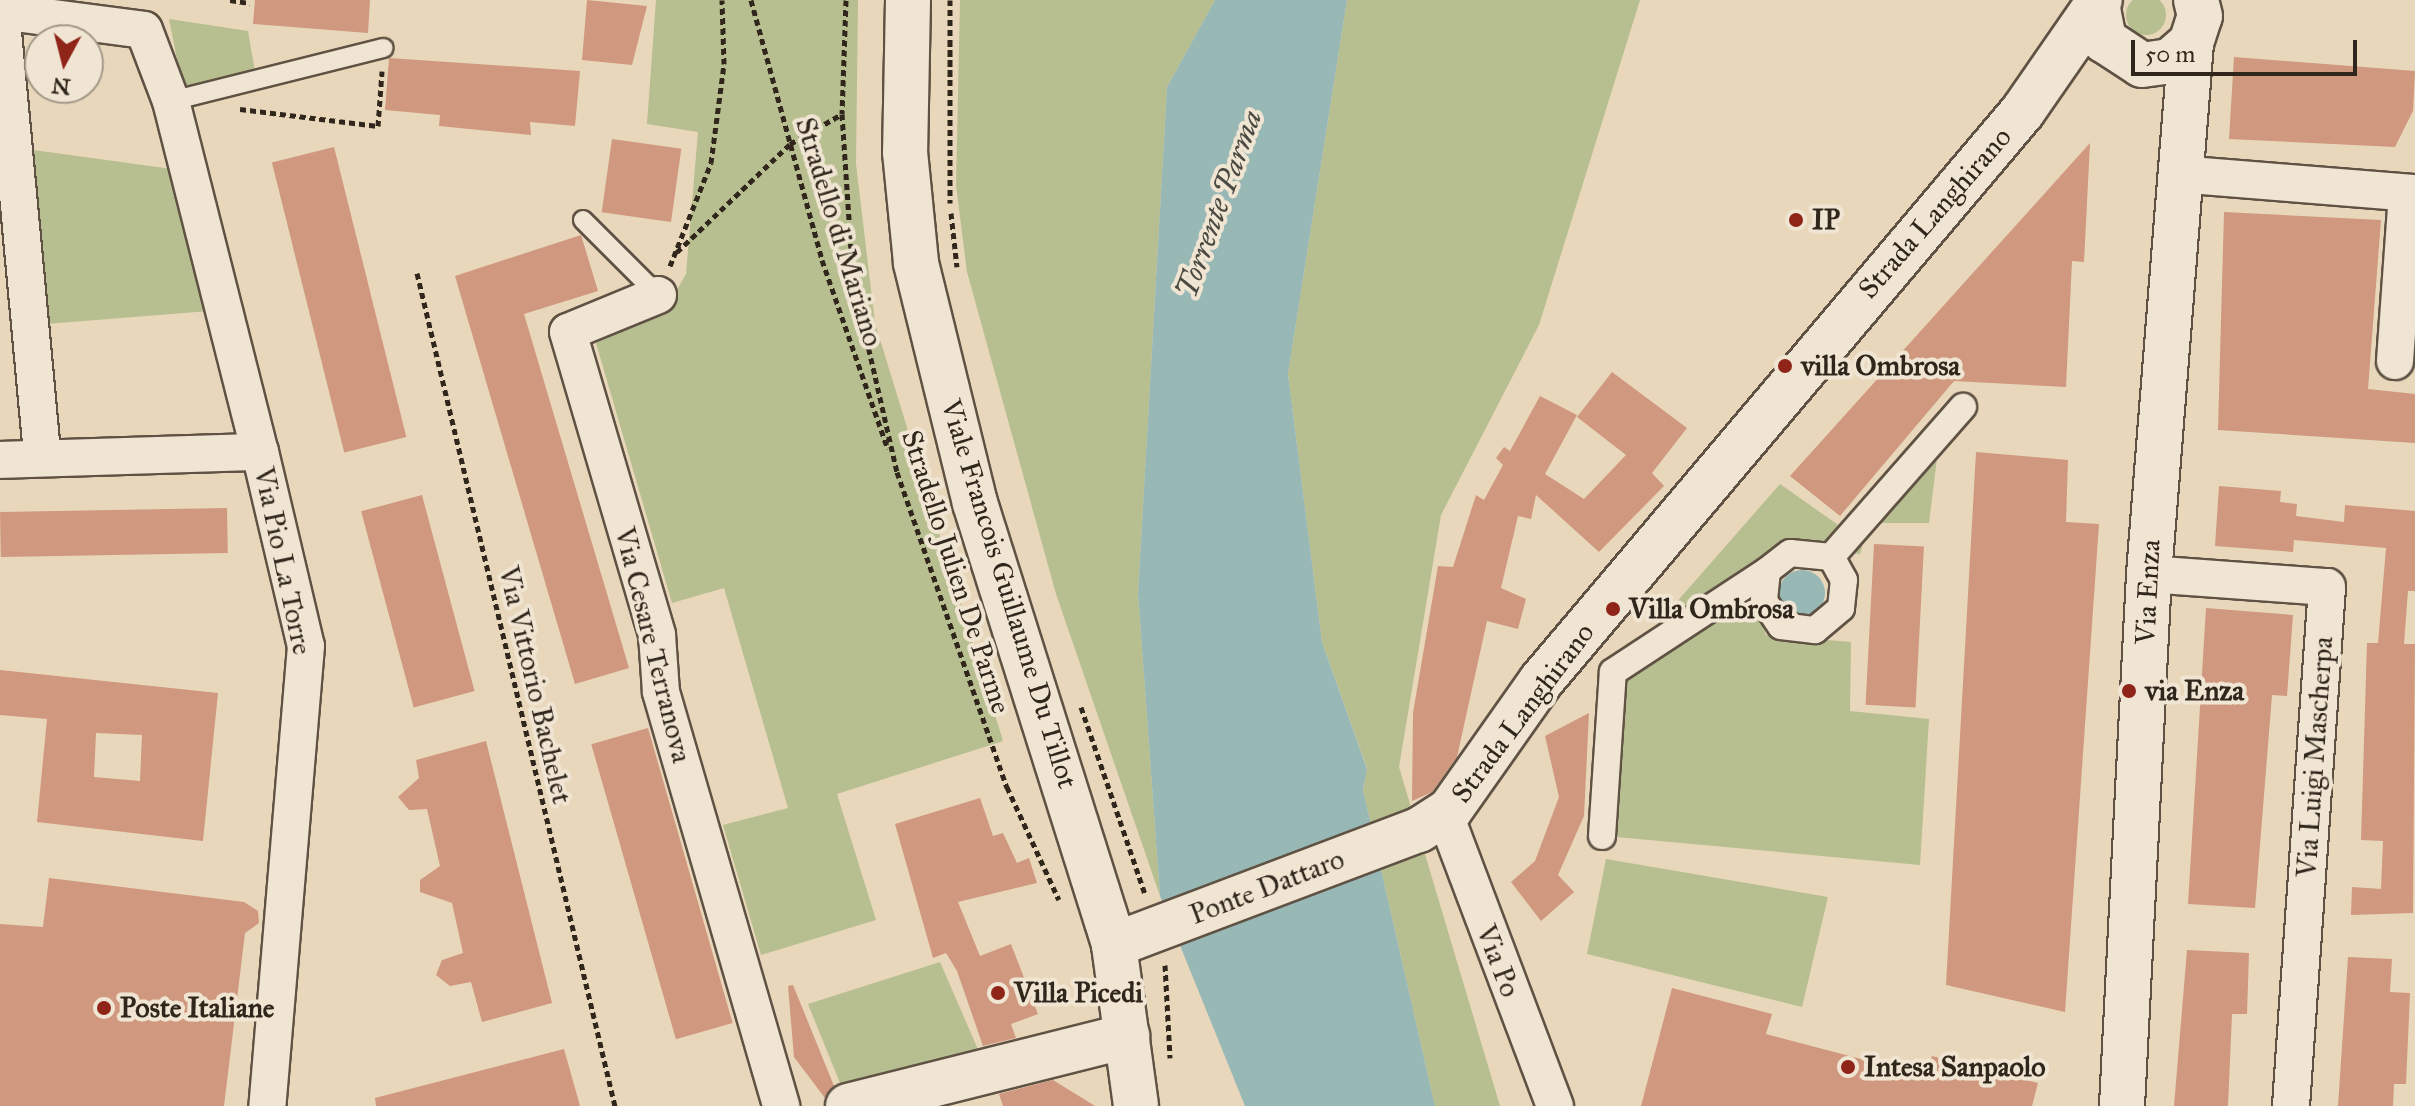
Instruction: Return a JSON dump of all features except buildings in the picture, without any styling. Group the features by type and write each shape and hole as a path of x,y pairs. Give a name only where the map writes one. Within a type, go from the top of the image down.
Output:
{"street":[{"name":"Viale Francois Guillaume Du Tillot","path":"908,0 905,152 916,263 975,503 1127,1036 1136,1106"},
{"path":"2191,43 2200,16 2196,0"},
{"name":"Strada Langhirano","path":"2099,4 2104,40 2131,61"},
{"name":"Strada Langhirano","path":"1432,822 1541,681 2023,111 2099,4"},
{"path":"0,11 42,456"},
{"name":"Via Pio La Torre","path":"0,11 144,30 171,101 260,452 306,646 267,1106"},
{"name":"Strada Langhirano","path":"2023,111 2131,61 2170,61 2191,43"},
{"name":"Via Enza","path":"2122,1106 2149,574 2177,174 2191,43"},
{"name":"Via Enza","path":"2131,61 2177,174"},
{"path":"2177,174 2411,193 2395,361"},
{"name":"Via Cesare Terranova","path":"658,295 568,332 657,635 661,692 781,1106"},
{"path":"1831,557 1963,407"},
{"path":"0,460 42,456 260,452"},
{"path":"1602,836 1613,672 1790,553 1831,557"},
{"path":"1767,571 1764,601 1781,626 1815,630 1841,608 1844,580 1831,557"},
{"name":"Via Luigi Mascherpa","path":"2149,574 2327,587 2291,1106"},
{"name":"Ponte Dattaro","path":"1093,919 1153,917 1432,822"},
{"name":"Via Po","path":"1432,822 1555,1106"},
{"path":"848,1106 1127,1036"}],"lane":[{"path":"171,101 384,48"},
{"path":"583,220 658,295"}],"path":[{"path":"230,0 250,3"},
{"path":"658,295 711,163 724,64 722,0"},
{"name":"Stradello di Mariano","path":"751,0 790,144 897,472"},
{"name":"Stradello Julien De Parme","path":"846,0 842,114 853,280 897,472 1007,787 1093,919"},
{"path":"950,0 950,201 959,279"},
{"path":"230,108 378,126 384,48"},
{"path":"674,256 790,144 842,114"},
{"name":"Via Vittorio Bachelet","path":"417,273 615,1106"},
{"path":"1076,691 1153,917 1166,970 1171,1074"},
{"path":"1093,919 1153,917"}],"green space":[{"path":"2146,-5 2160,1 2166,15 2160,29 2146,35 2132,29 2126,15 2132,1"},
{"path":"656,0 858,0 856,164 875,323 1003,741 837,794 876,920 761,955 723,825 788,808 724,588 672,603 596,343 665,311 686,274 698,132 647,124"},
{"path":"960,0 1215,0 1167,87 1138,593 1160,896 1056,594 967,272 956,185"},
{"path":"1347,0 1640,0 1539,325 1441,515 1399,767 1500,1106 1435,1106 1363,790 1367,768 1322,642 1288,374"},
{"path":"169,19 248,31 255,72 183,89"},
{"path":"26,149 172,169 209,311 46,324"},
{"path":"1939,442 1929,523 1869,523 1860,554 1776,544 1749,584 1766,635 1851,642 1850,711 1929,719 1920,865 1616,837 1625,661 1780,484 1841,527"},
{"path":"1606,859 1828,897 1802,1007 1587,954"},
{"path":"940,962 980,1054 842,1088 808,1004"}],"water":[{"name":"Torrente Parma","path":"1215,0 1347,0 1288,374 1322,642 1367,769 1363,790 1435,1106 1245,1106 1160,896 1138,593 1167,87"},
{"path":"1802,570 1819,576 1825,593 1819,610 1802,616 1785,610 1779,593 1785,576"}],"place":[{"name":"IP","path":"1796,220"},
{"name":"villa Ombrosa","path":"1785,366"},
{"name":"Villa Ombrosa","path":"1613,609"},
{"name":"via Enza","path":"2129,691"},
{"name":"Villa Picedi","path":"998,993"},
{"name":"Poste Italiane","path":"104,1008"},
{"name":"Intesa Sanpaolo","path":"1848,1067"}]}
